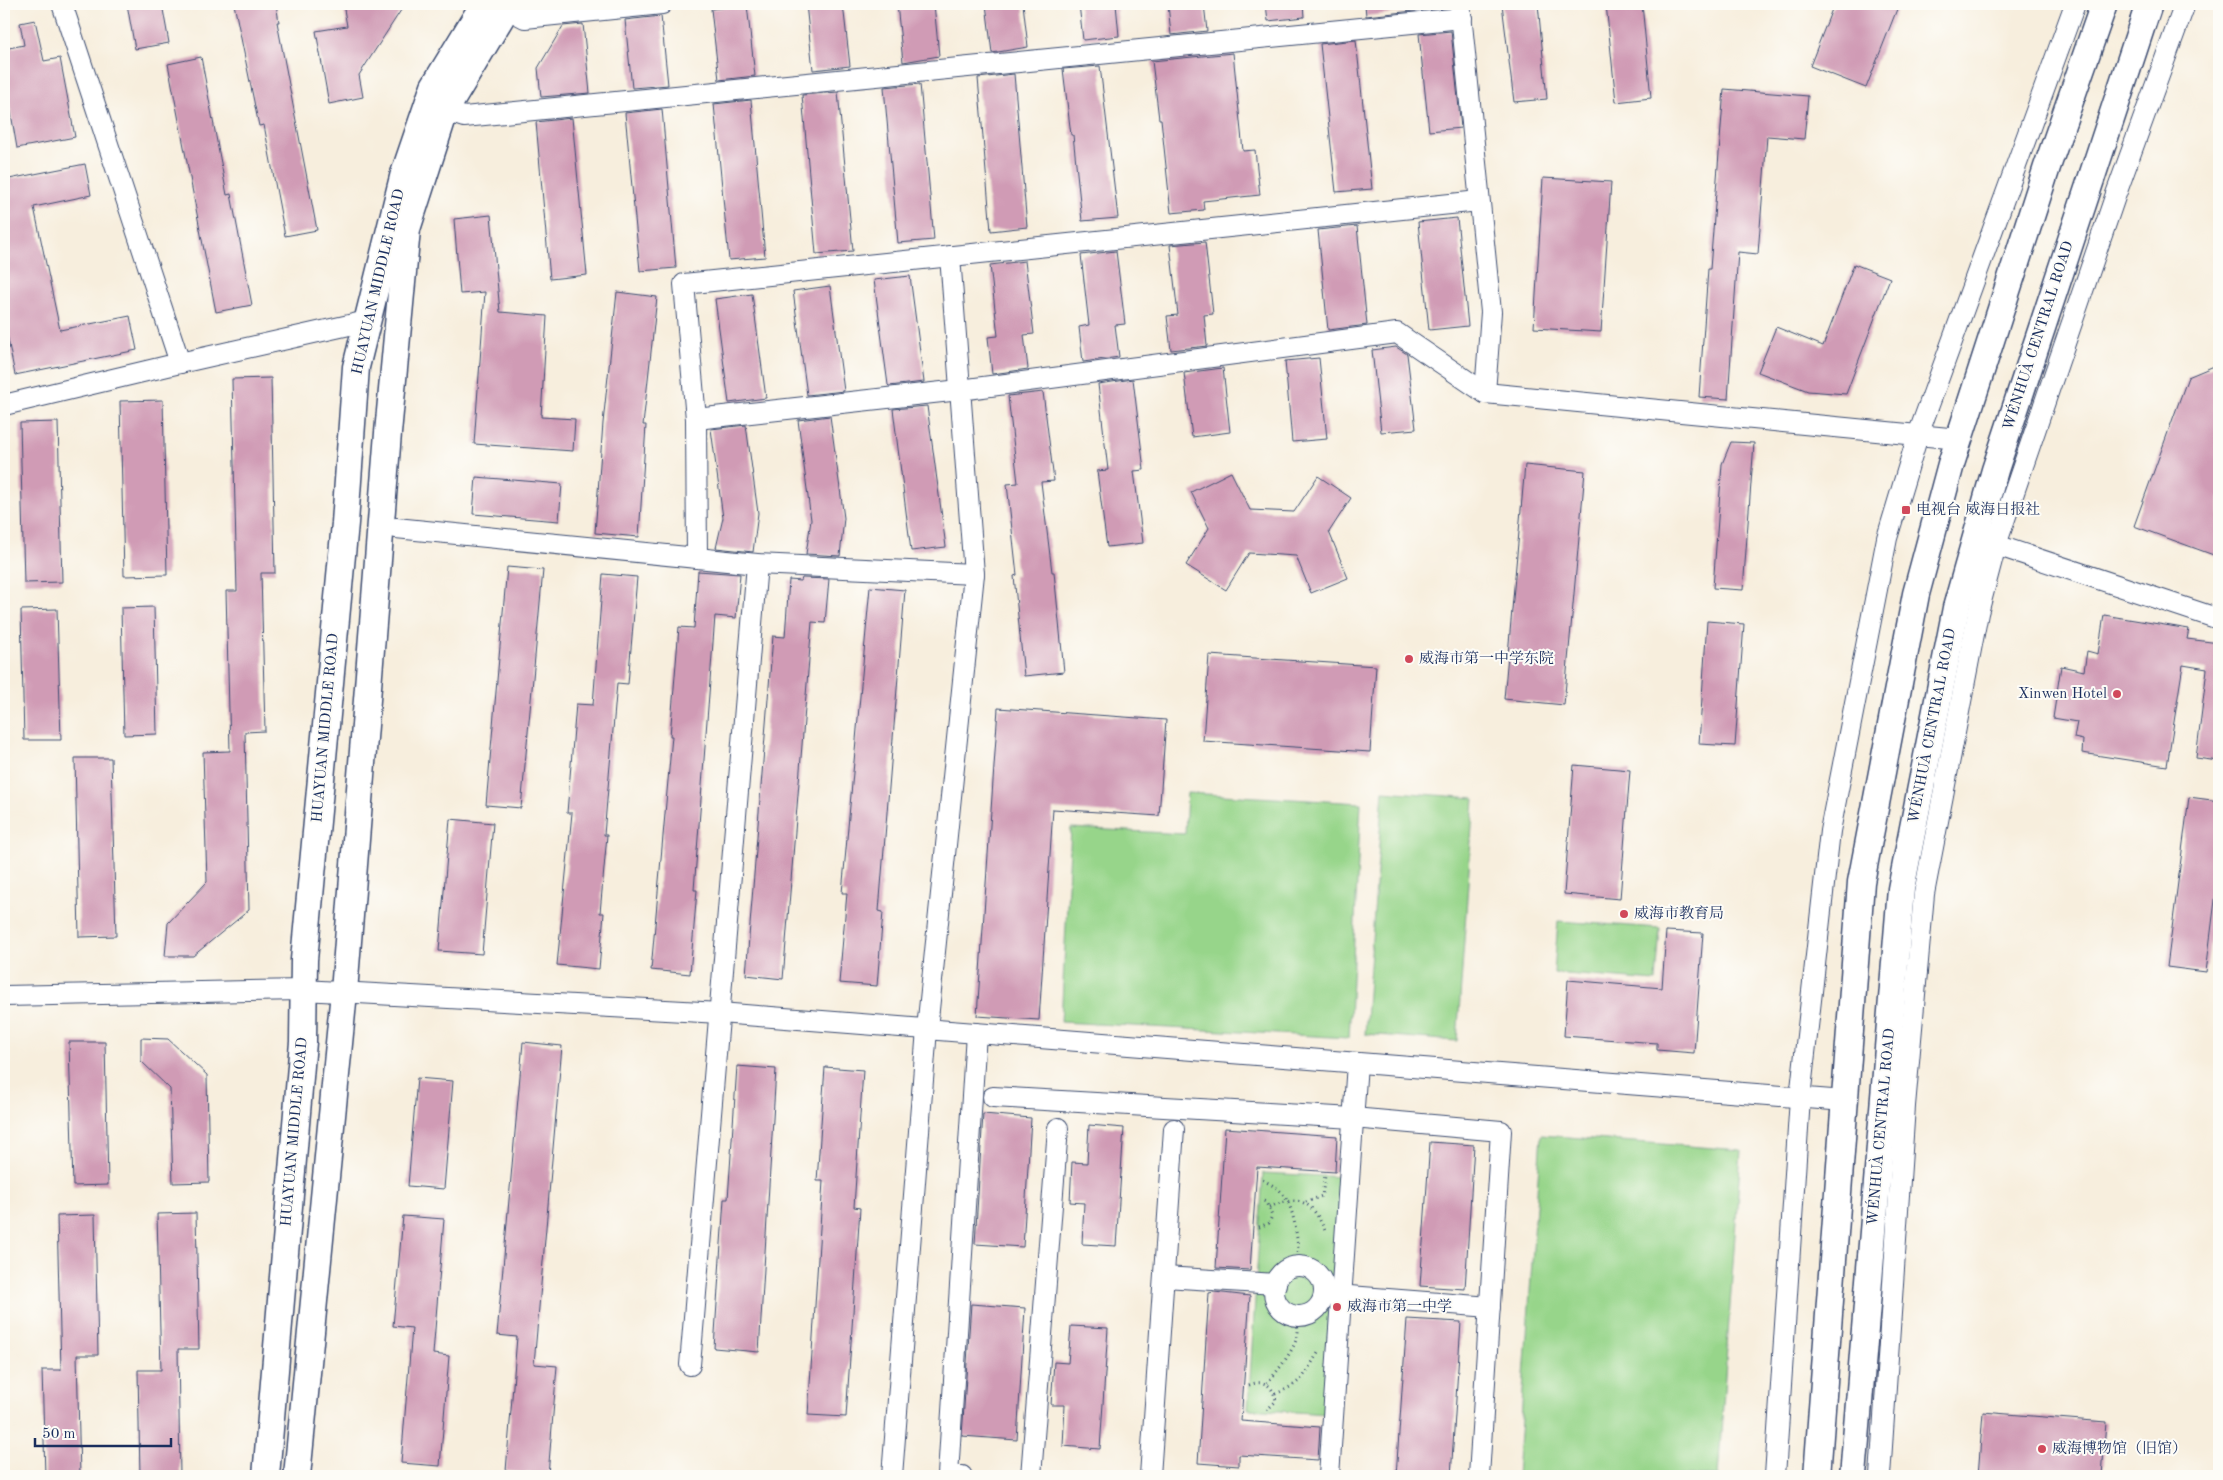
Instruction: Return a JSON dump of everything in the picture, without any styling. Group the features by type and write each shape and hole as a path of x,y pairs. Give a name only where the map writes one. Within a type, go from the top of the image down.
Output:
{"main road":[{"path":"1817,1476 1861,882 1916,594 1959,439 2047,167 2104,4"},
{"name":"WÉNHUÀ CENTRAL ROAD","path":"1853,1476 1901,889 1956,608 1986,542 1994,470 2149,4"},
{"name":"HUAYUAN MIDDLE ROAD","path":"297,1476 344,992 388,433 407,229 436,108 434,86 499,5"},
{"name":"HUAYUAN MIDDLE ROAD","path":"266,1476 302,1052 305,950 345,523 356,366 403,177 436,108"}],"street":[{"path":"62,4 180,363"},
{"path":"499,5 525,18 662,4"},
{"path":"1775,1476 1800,1098 1830,831 1887,538 1918,435 2075,4"},
{"path":"1880,1476 1905,1106 1924,894 1978,613 1986,542 2185,4"},
{"path":"436,108 464,117 1461,11 1491,312 1485,393"},
{"path":"697,558 696,419 684,284 1479,201"},
{"path":"892,1476 927,1029 974,574 950,256"},
{"path":"4,405 367,321"},
{"path":"696,419 960,390 1397,333 1485,393 1959,439"},
{"path":"396,528 757,564 974,574"},
{"path":"1986,542 2219,619"},
{"path":"690,1365 757,564"},
{"path":"4,996 303,990 720,1013 1845,1102"},
{"path":"962,1476 948,1475 976,1033"},
{"path":"1329,1476 1338,1339 1332,1295 1344,1257 1357,1063"},
{"path":"993,1096 1353,1118 1502,1131 1479,1476"},
{"path":"1031,1476 1058,1128"},
{"path":"1150,1476 1174,1129"},
{"path":"1332,1295 1320,1278 1307,1267 1299,1266 1284,1271 1276,1284 1275,1291 1280,1306 1293,1314 1309,1314 1321,1302 1332,1295 1490,1307"},
{"path":"1165,1278 1276,1284"}],"path":[{"path":"1269,1207 1286,1200 1306,1202 1322,1196 1325,1176"},
{"path":"1263,1180 1280,1191 1286,1200 1293,1218 1299,1266"},
{"path":"1259,1227 1269,1223 1272,1216 1269,1207 1261,1200"},
{"path":"1306,1202 1317,1213 1332,1246 1344,1257"},
{"path":"1267,1383 1285,1364 1294,1344 1298,1330 1293,1314"},
{"path":"1275,1394 1293,1387 1308,1373 1316,1355 1325,1344 1338,1339"},
{"path":"1249,1385 1258,1382 1267,1383 1275,1394 1276,1401 1267,1410"}],"green space":[{"path":"1383,791 1474,798 1457,1041 1365,1034"},
{"path":"1187,793 1361,803 1349,1038 1061,1022 1071,828 1185,834"},
{"path":"1558,921 1660,928 1656,981 1554,973"},
{"path":"1541,1135 1741,1150 1718,1476 1517,1476"},
{"path":"1263,1173 1343,1177 1327,1414 1248,1409"}],"building":[{"path":"127,4 162,4 169,43 135,49"},
{"path":"234,4 276,4 279,22 277,22 317,230 285,236 264,125 259,126"},
{"path":"343,4 405,4 359,75 363,97 329,104 316,31 347,26"},
{"path":"806,4 843,4 850,66 813,70"},
{"path":"897,4 934,4 939,56 903,62"},
{"path":"986,4 1023,4 1028,47 992,53"},
{"path":"1079,4 1116,4 1119,36 1083,40"},
{"path":"1168,4 1204,4 1207,31 1171,35"},
{"path":"1266,4 1303,4 1304,17 1268,21"},
{"path":"1365,4 1423,4 1423,10 1366,16"},
{"path":"1502,4 1538,4 1547,99 1514,102"},
{"path":"1606,4 1642,4 1651,98 1616,102"},
{"path":"1834,4 1899,4 1866,88 1810,66"},
{"path":"747,5 755,76 719,80 711,9"},
{"path":"661,16 668,85 632,88 625,20"},
{"path":"35,20 44,61 60,58 75,137 17,148 8,96 4,97 4,49 24,45 20,23"},
{"path":"583,24 590,93 541,97 538,68 563,26"},
{"path":"1451,31 1461,128 1429,131 1419,34"},
{"path":"1356,40 1372,189 1336,192 1320,44"},
{"path":"1233,53 1243,151 1255,150 1260,195 1203,201 1204,210 1171,213 1161,119 1159,119 1152,61"},
{"path":"201,57 227,195 231,194 252,305 216,312 168,64"},
{"path":"1100,66 1118,218 1082,221 1073,135 1071,135 1063,69"},
{"path":"1014,74 1027,227 991,231 978,78"},
{"path":"920,84 934,240 898,243 884,87"},
{"path":"1724,89 1808,96 1804,139 1767,136 1758,254 1738,252 1728,399 1699,397"},
{"path":"838,92 853,251 816,254 802,95"},
{"path":"751,100 765,257 729,260 714,104"},
{"path":"662,109 676,268 640,271 625,113"},
{"path":"572,118 587,275 550,279 536,122"},
{"path":"85,164 91,195 34,207 60,330 130,316 137,350 15,375 4,319 4,180"},
{"path":"1543,178 1611,182 1601,332 1534,328"},
{"path":"491,215 500,312 547,316 541,417 575,419 573,451 474,444 485,292 460,294 454,219"},
{"path":"1457,218 1468,326 1429,330 1418,222"},
{"path":"1357,226 1367,325 1328,330 1318,230"},
{"path":"1205,242 1213,314 1204,315 1207,346 1171,350 1167,316 1178,315 1170,245"},
{"path":"1116,251 1125,324 1115,325 1119,357 1083,362 1079,327 1089,325 1081,255"},
{"path":"1025,261 1034,334 1024,335 1028,369 992,374 988,337 998,336 990,265"},
{"path":"1854,264 1890,278 1846,394 1808,391 1758,372 1776,327 1823,346"},
{"path":"910,276 924,382 889,386 874,280"},
{"path":"830,286 844,391 807,395 793,291"},
{"path":"617,292 657,297 643,425 646,425 639,537 595,533 603,423"},
{"path":"752,294 766,398 729,403 715,299"},
{"path":"1396,347 1407,354 1416,429 1381,432 1372,350"},
{"path":"1319,358 1327,439 1292,442 1285,361"},
{"path":"2219,364 2219,557 2134,526 2188,377"},
{"path":"1223,368 1230,432 1192,437 1184,373"},
{"path":"271,378 275,573 261,573 265,731 245,732 249,910 193,956 165,956 168,923 207,882 203,752 230,751 226,591 237,591 232,379"},
{"path":"1133,379 1144,470 1134,471 1143,543 1107,547 1097,471 1108,470 1098,384"},
{"path":"1043,392 1054,481 1041,482 1052,572 1054,572 1064,672 1024,676 1014,576 1017,575 1007,484 1018,483 1008,396"},
{"path":"163,400 167,575 124,576 120,401"},
{"path":"927,406 946,547 911,551 893,409"},
{"path":"830,416 844,518 840,556 806,554 811,520 798,420"},
{"path":"58,422 62,582 24,583 20,423"},
{"path":"746,425 758,513 753,552 716,548 723,518 711,429"},
{"path":"1731,442 1754,443 1743,590 1713,588 1722,464"},
{"path":"1525,465 1585,471 1564,705 1504,699"},
{"path":"1231,472 1250,510 1294,512 1318,476 1351,498 1329,532 1348,578 1311,593 1296,556 1249,553 1226,590 1186,565 1209,528 1191,492"},
{"path":"476,477 562,484 559,521 473,514"},
{"path":"507,567 543,570 521,808 486,805"},
{"path":"698,571 740,574 736,618 715,616 694,890 697,890 690,974 651,970 672,736 670,736 679,627 694,628"},
{"path":"603,574 637,577 628,684 617,683 604,835 607,835 600,913 604,913 599,969 557,965 572,813 567,813 576,704 593,705"},
{"path":"802,578 829,579 825,623 812,622 783,979 746,975 773,636 785,637 789,580 801,581"},
{"path":"870,587 905,590 879,911 883,912 877,986 839,983 847,893 842,893"},
{"path":"154,607 157,734 124,735 121,608"},
{"path":"57,609 61,740 24,740 21,610"},
{"name":"Xinwen Hotel","path":"2104,615 2189,629 2187,639 2219,643 2219,761 2196,758 2207,669 2183,665 2167,766 2082,753 2083,740 2074,738 2077,722 2053,718 2061,666 2084,671 2087,651 2098,654"},
{"path":"1707,621 1744,624 1735,746 1699,744"},
{"path":"1209,655 1376,666 1370,752 1203,741"},
{"path":"998,708 1166,720 1159,816 1053,809 1039,1020 977,1016"},
{"path":"75,758 111,758 116,936 79,937"},
{"path":"1574,765 1630,770 1620,899 1564,894"},
{"path":"2189,797 2219,801 2219,868 2206,972 2167,967"},
{"path":"450,819 493,823 482,954 439,951"},
{"path":"1666,931 1703,933 1694,1053 1657,1050 1657,1043 1564,1036 1568,980 1662,988"},
{"path":"141,1038 168,1039 207,1075 209,1182 173,1183 170,1089 141,1061"},
{"path":"69,1042 105,1042 108,1185 73,1186"},
{"path":"523,1042 562,1046 534,1364 557,1366 548,1475 506,1471 517,1337 497,1335"},
{"path":"737,1066 776,1069 759,1352 714,1348 724,1199 728,1199"},
{"path":"825,1067 863,1070 854,1207 860,1208 846,1417 808,1415 823,1181 817,1181"},
{"path":"417,1078 453,1081 444,1189 408,1186"},
{"path":"983,1114 1031,1118 1023,1247 975,1244"},
{"path":"1089,1125 1124,1128 1116,1246 1082,1244 1084,1203 1070,1202 1072,1162 1087,1163"},
{"path":"1225,1128 1337,1136 1335,1172 1257,1167 1250,1270 1216,1268"},
{"path":"1430,1142 1474,1145 1465,1289 1420,1286"},
{"path":"196,1213 199,1349 178,1349 180,1476 140,1476 138,1370 161,1370 157,1214"},
{"path":"95,1215 98,1355 77,1355 80,1476 45,1476 42,1370 61,1370 57,1216"},
{"path":"403,1216 444,1219 433,1354 449,1356 440,1466 401,1463 412,1328 393,1326"},
{"path":"1209,1293 1250,1296 1241,1421 1320,1427 1318,1460 1239,1455 1239,1466 1198,1463"},
{"path":"971,1304 1025,1308 1017,1440 962,1436"},
{"path":"1407,1319 1461,1322 1451,1476 1396,1476"},
{"path":"1071,1326 1108,1328 1100,1449 1063,1446 1065,1405 1051,1405 1054,1362 1068,1363"},
{"name":"威海博物馆（旧馆）","path":"1983,1412 2106,1422 2102,1476 1978,1476"}],"place":[{"name":"电视台 威海日报社","path":"1906,510"},
{"name":"威海市第一中学东院","path":"1409,659"},
{"name":"Xinwen Hotel","path":"2117,694"},
{"name":"威海市教育局","path":"1624,914"},
{"name":"威海市第一中学","path":"1337,1307"},
{"name":"威海博物馆（旧馆）","path":"2042,1449"}]}
